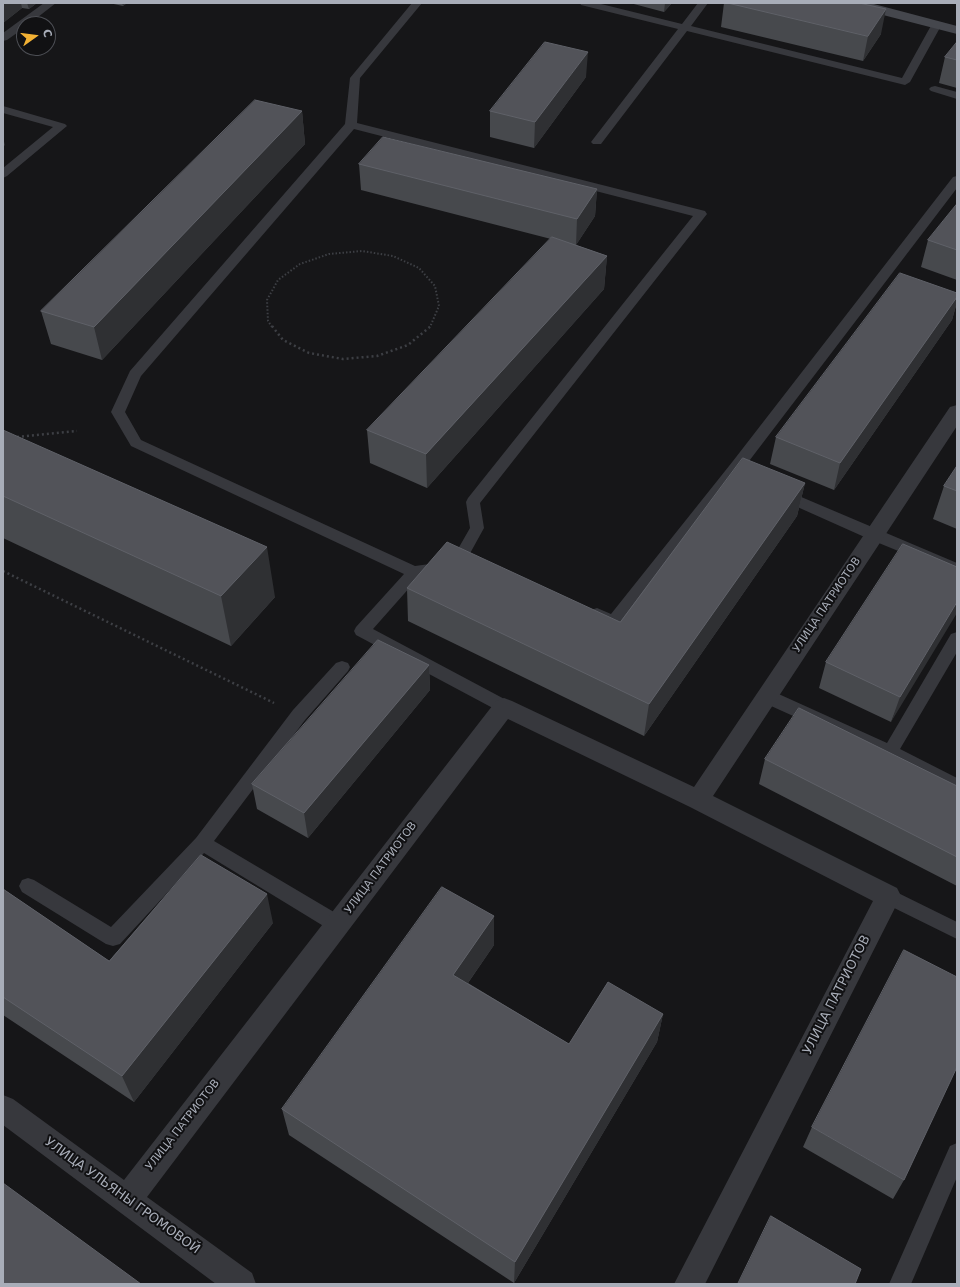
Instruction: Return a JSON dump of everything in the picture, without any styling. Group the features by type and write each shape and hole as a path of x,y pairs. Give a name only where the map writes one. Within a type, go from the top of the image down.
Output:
{"main road":[{"path":"853,3 957,30"}],"street":[{"name":"УЛИЦА ПАТРИОТОВ","path":"698,800 957,410"},
{"name":"УЛИЦА ПАТРИОТОВ","path":"126,1200 504,707"},
{"path":"504,707 698,800 888,896"},
{"name":"УЛИЦА ПАТРИОТОВ","path":"689,1284 888,896"},
{"name":"УЛИЦА УЛЬЯНЫ ГРОМОВОЙ","path":"3,1108 241,1284"}],"lane":[{"path":"3,38 51,3"},
{"path":"351,125 700,214 473,502 477,528 463,553 441,568 414,572 136,443 118,412 134,374 351,125 355,78 417,3"},
{"path":"585,3 685,26 905,82 937,24"},
{"path":"597,142 703,3"},
{"path":"935,90 957,96"},
{"path":"3,109 61,126 3,174"},
{"path":"585,609 614,622 733,471 957,180"},
{"path":"881,279 895,284"},
{"path":"733,471 747,478"},
{"path":"768,487 874,535 957,569"},
{"path":"414,572 362,630 504,707"},
{"path":"890,752 957,638"},
{"path":"28,886 113,938 202,843 300,715 342,666"},
{"path":"766,696 890,752 957,786"},
{"path":"202,843 337,924"},
{"path":"888,896 957,930"},
{"path":"900,1284 957,1153"}],"path":[{"path":"362,252 393,256 419,268 435,286 439,306 430,327 408,344 377,356 343,359 309,353 283,340 268,321 267,300 278,280 300,264 329,254 362,252"},
{"path":"17,437 78,431"},
{"path":"3,571 300,715"}],"building":[{"path":"728,3 859,3 886,9 868,36"},
{"path":"545,42 588,52 535,122 490,111"},
{"path":"957,42 957,60 945,57"},
{"path":"255,100 302,111 94,327 41,311"},
{"path":"383,137 597,189 577,219 359,164"},
{"path":"957,204 957,250 928,240"},
{"path":"552,237 607,256 426,454 367,430"},
{"path":"900,273 957,293 957,297 840,463 776,437"},
{"path":"3,430 267,547 221,596 3,496"},
{"path":"743,458 805,483 649,704 407,588 447,542 620,622"},
{"path":"957,466 957,491 944,486"},
{"path":"903,544 957,567 957,602 900,697 826,662"},
{"path":"378,640 429,665 304,813 252,784"},
{"path":"799,708 957,786 957,857 765,759"},
{"path":"201,855 267,894 122,1076 3,997 3,889 109,961"},
{"path":"442,887 494,916 453,975 569,1044 608,982 663,1014 515,1262 282,1109"},
{"path":"904,950 957,977 957,1067 904,1180 812,1127"},
{"path":"3,1183 141,1284 3,1284"},
{"path":"771,1216 861,1269 855,1284 738,1284"}]}
